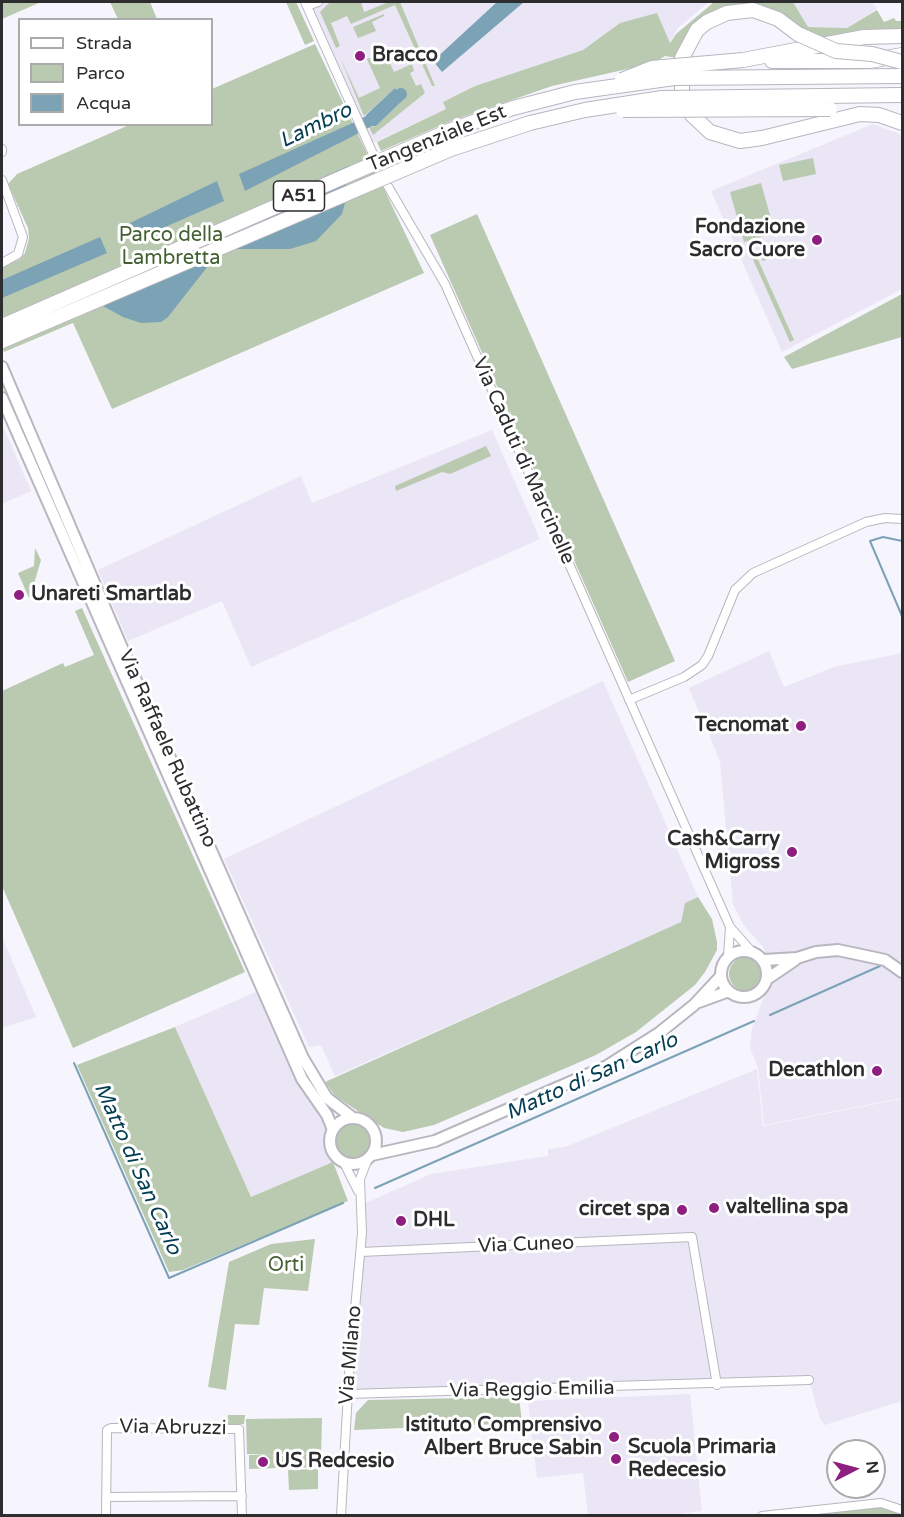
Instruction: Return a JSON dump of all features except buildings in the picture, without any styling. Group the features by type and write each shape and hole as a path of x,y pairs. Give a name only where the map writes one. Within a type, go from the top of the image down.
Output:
{"highway":[{"path":"903,62 879,55 826,48 798,34 778,19 753,10 727,13 707,22 698,30 682,58 680,80 686,104 692,115 710,132 728,139 749,141 866,114 879,114 903,121"},
{"path":"743,60 864,37 903,36"},
{"path":"605,87 652,68 743,60 870,61 903,55"},
{"name":"Tangenziale Est","path":"2,326 451,130 513,108 605,87 674,78 742,75 903,76"},
{"name":"Tangenziale Est","path":"2,341 451,149 530,123 585,110 662,98 903,95"},
{"path":"585,110 874,110 903,121"}],"street":[{"path":"306,4 318,2"},
{"name":"Via Caduti di Marcinelle","path":"306,4 386,183 445,284 730,927 752,952"},
{"path":"2,180 23,237 18,254 2,263"},
{"name":"Via Raffaele Rubattino","path":"2,367 136,681 303,1058 327,1098 353,1118 368,1123 376,1136 388,1144 408,1147"},
{"name":"Via Raffaele Rubattino","path":"2,398 298,1069 330,1120 333,1130 331,1142 333,1154 344,1162"},
{"path":"629,700 684,677 702,664 708,656 735,590 753,573 866,522 885,518 903,519"},
{"name":"Via Caduti di Marcinelle","path":"728,957 730,927"},
{"path":"797,958 767,979 762,989 751,996 739,996 729,992 721,976 722,966 728,957 738,951 752,952 764,960 797,958 816,952 838,950 890,962 903,962"},
{"path":"764,960 767,979"},
{"path":"890,962 903,972"},
{"path":"344,1162 352,1164 408,1147 426,1144 607,1066 643,1045 693,1005 721,976"},
{"path":"693,1005 729,992"},
{"path":"333,1130 341,1122 353,1118"},
{"path":"369,1158 376,1146 376,1136"},
{"name":"Via Milano","path":"340,1515 363,1220 360,1173 369,1158"},
{"name":"Via Milano","path":"344,1162 360,1198"},
{"name":"Via Cuneo","path":"361,1252 692,1237 717,1385"},
{"name":"Via Reggio Emilia","path":"348,1394 717,1385 809,1380"},
{"name":"Via Abruzzi","path":"106,1515 107,1430 111,1428 239,1429 242,1515"},
{"path":"106,1497 242,1496"},
{"path":"762,1515 868,1503 899,1508"}],"shaded area":[{"path":"318,2 497,2 433,62 442,72 524,2 709,2 678,28 669,43 657,14 620,23 583,50 475,86 443,102 446,109 369,145 362,131 376,126 366,115 357,120 307,6"},
{"path":"793,2 872,2 877,9 847,28 808,27"},
{"name":"Fondazione Sacro Cuore","path":"873,124 902,135 902,289 782,352 711,191"},
{"path":"2,424 31,491 2,504"},
{"path":"492,430 540,539 251,667 222,601 128,641 98,570 301,476 312,503"},
{"path":"769,651 784,687 834,667 902,653 902,1098 764,1125 758,1068 750,1048 752,1028 768,987 771,968 763,947 743,924 733,904 720,761 689,688"},
{"path":"603,681 698,897 685,903 681,922 335,1076 321,1045 309,1047 224,859"},
{"path":"2,937 36,1017 2,1028"},
{"path":"256,992 292,1074 327,1124 326,1144 333,1162 251,1197 175,1027"},
{"path":"757,1069 763,1126 902,1099 902,1401 825,1425 820,1419 809,1380 348,1394 361,1205 431,1174 548,1156 548,1149 565,1147"},
{"name":"Istituto Comprensivo Albert Bruce Sabin","path":"690,1394 702,1511 663,1516 588,1515 583,1473 537,1478 528,1401"}],"green space":[{"path":"2,2 41,2 2,19"},
{"path":"110,2 150,2 157,18 118,18"},
{"path":"286,2 296,2 314,41 305,45"},
{"path":"330,2 361,2 364,12 389,2 400,2 435,86 432,86 395,5 351,24 347,16 331,23 340,46 336,48 320,12"},
{"path":"714,2 793,2 808,27 847,28 877,10 884,22 894,18 896,21 902,21 902,33 824,41 748,4 734,5 708,14 694,25 677,58 665,56 654,63 552,86 451,121 381,151 377,142 446,109 443,102 475,86 583,50 620,23 657,13 670,43 676,34"},
{"path":"384,14 372,22 376,31 358,38 353,27"},
{"name":"Parco della Lambretta","path":"315,44 424,273 112,409 73,323 4,352 2,346 2,267 20,259 25,253 29,238 28,228 8,184 17,174 127,126 213,126 213,89"},
{"path":"385,52 394,72 412,64 414,71 410,73 416,86 421,84 425,93 373,135 369,127 376,126 405,98 395,88 364,116 340,57 359,98 380,88 367,59"},
{"path":"813,158 816,174 783,181 779,165"},
{"path":"761,183 775,233 744,242 730,192"},
{"path":"477,214 675,661 628,682 430,235"},
{"path":"777,243 781,252 763,261 758,251"},
{"path":"751,244 794,340 790,342 747,246"},
{"path":"902,294 902,337 792,369 784,357"},
{"path":"486,446 491,456 450,474 442,472 396,491 395,486"},
{"path":"35,548 41,560 33,587 28,588 32,590 29,598 18,573 34,566"},
{"path":"82,608 245,972 73,1048 2,886 2,691 63,663 65,667 94,655 75,611"},
{"path":"698,897 712,919 717,942 717,950 705,972 695,985 636,1032 596,1055 434,1125 403,1132 384,1128 335,1096 325,1082 681,922 685,903"},
{"path":"746,957 758,962 763,974 758,986 746,991 734,986 729,974 734,962"},
{"path":"175,1027 251,1197 333,1162 348,1201 183,1270 169,1272 77,1065"},
{"path":"353,1124 365,1129 370,1141 365,1153 353,1158 341,1153 336,1141 341,1129"},
{"name":"Orti","path":"315,1239 308,1291 264,1288 259,1325 235,1324 226,1390 208,1387 229,1262 271,1244"},
{"path":"519,1397 522,1423 354,1430 356,1413 368,1400"},
{"path":"228,1415 245,1415 244,1424 227,1424"},
{"path":"322,1418 321,1457 311,1462 312,1467 300,1468 299,1454 277,1454 277,1468 249,1469 249,1455 272,1454 247,1454 246,1419"},
{"path":"278,1456 298,1456 298,1468 278,1468"},
{"path":"318,1469 318,1489 289,1490 288,1470"},
{"path":"855,1505 895,1506 899,1515 784,1516"}],"water":[{"path":"497,2 524,2 442,72 433,61"},
{"path":"395,88 405,98 376,126 372,126 366,115"},
{"path":"348,125 353,136 245,191 239,174"},
{"path":"348,166 342,214 316,241 290,249 230,249 215,257 168,317 161,322 141,323 123,317 103,306 94,297 87,283"},
{"path":"217,181 224,201 138,239 130,223"},
{"path":"100,237 107,253 2,298 2,280"}],"waterway":[{"name":"Lambro","path":"338,137 369,121 401,94"},
{"path":"902,541 883,537 870,541 902,616"},
{"name":"Matto di San Carlo","path":"770,1015 880,966"},
{"name":"Matto di San Carlo","path":"375,1188 754,1021"},
{"name":"Matto di San Carlo","path":"74,1063 169,1278 343,1203"}],"place":[{"name":"Bracco","path":"360,56"},
{"name":"Fondazione Sacro Cuore","path":"817,240"},
{"name":"Unareti Smartlab","path":"19,595"},
{"name":"Tecnomat","path":"801,726"},
{"name":"Cash&Carry Migross","path":"792,852"},
{"name":"Decathlon","path":"877,1071"},
{"name":"valtellina spa","path":"714,1208"},
{"name":"circet spa","path":"682,1210"},
{"name":"DHL","path":"401,1221"},
{"name":"Istituto Comprensivo Albert Bruce Sabin","path":"614,1437"},
{"name":"Scuola Primaria Redecesio","path":"616,1459"},
{"name":"US Redcesio","path":"263,1462"}]}
